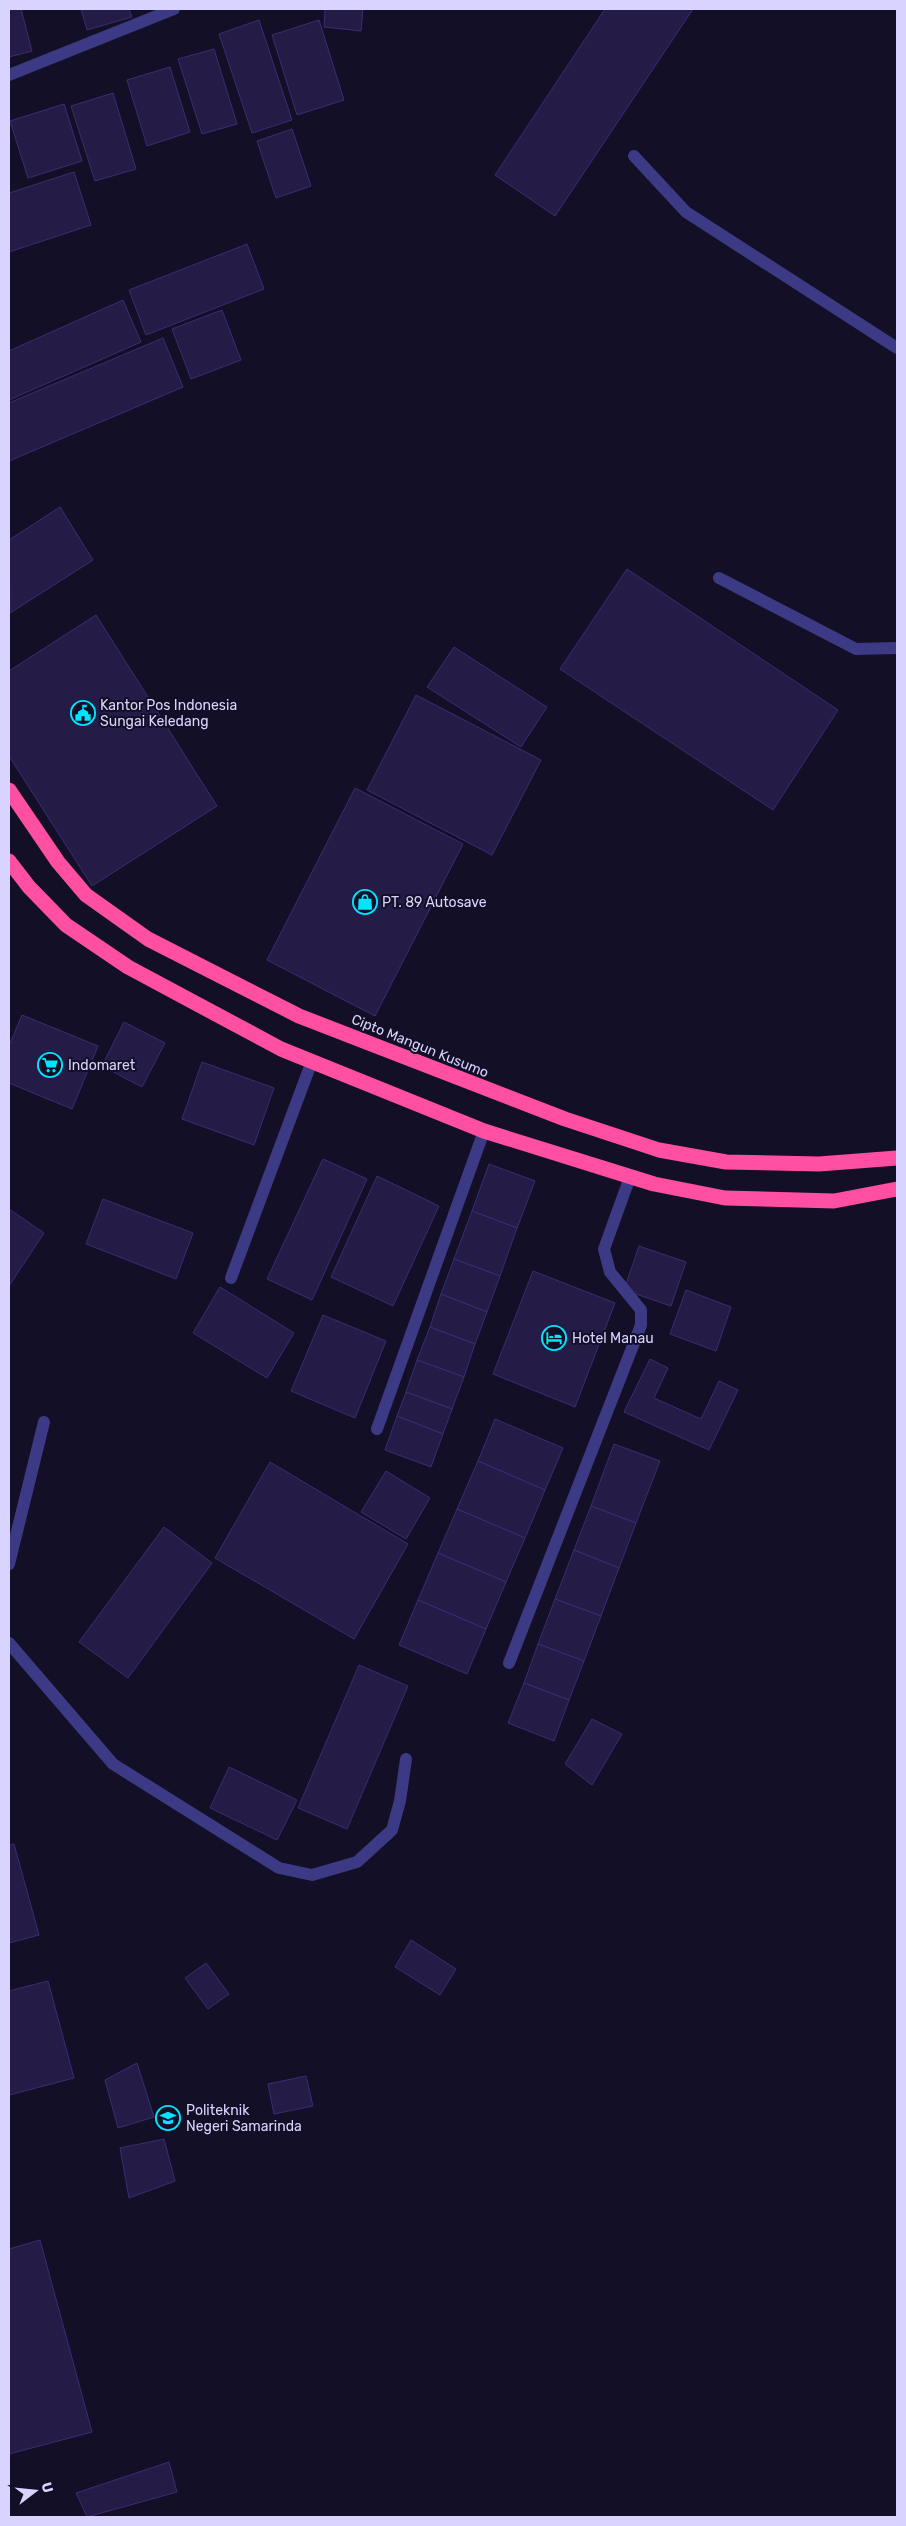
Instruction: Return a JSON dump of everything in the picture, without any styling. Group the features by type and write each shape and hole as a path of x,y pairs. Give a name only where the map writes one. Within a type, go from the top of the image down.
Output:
{"highway":[{"name":"Cipto Mangun Kusumo","path":"9,790 58,862 86,895 148,939 299,1016 565,1120 659,1150 726,1162 818,1164 897,1158"},
{"path":"9,861 29,887 66,925 128,967 281,1049 484,1130 654,1184 725,1198 834,1201 897,1189"}],"street":[{"path":"9,75 174,9"},
{"path":"634,156 686,212 897,348"},
{"path":"719,578 856,649 897,648"},
{"path":"231,1278 312,1062"},
{"path":"377,1429 484,1130"},
{"path":"509,1663 641,1325 641,1310 610,1272 604,1249 630,1177"},
{"path":"9,1564 44,1422"},
{"path":"9,1643 113,1764 279,1868 312,1875 357,1862 392,1830 400,1801 406,1759"}],"building":[{"path":"9,9 21,9 32,51 9,57"},
{"path":"81,9 129,9 132,17 87,30"},
{"path":"325,9 363,9 361,31 324,27"},
{"path":"605,9 693,9 555,216 495,175"},
{"path":"259,20 292,120 252,133 219,34"},
{"path":"319,20 344,100 297,115 272,35"},
{"path":"214,49 237,124 202,134 178,59"},
{"path":"170,67 190,132 147,146 127,80"},
{"path":"113,93 136,169 95,181 71,106"},
{"path":"64,104 82,161 28,178 10,121"},
{"path":"292,129 311,186 276,198 257,141"},
{"path":"74,172 91,225 9,252 9,193"},
{"path":"247,244 264,289 146,335 129,290"},
{"path":"123,300 141,342 9,400 9,351"},
{"path":"222,310 241,360 191,379 172,329"},
{"path":"163,338 183,387 9,461 9,403"},
{"path":"60,507 93,560 10,613 9,540"},
{"path":"627,569 838,710 773,810 560,669"},
{"name":"Kantor Pos Indonesia Sungai Keledang","path":"96,615 217,806 92,886 9,756 9,671"},
{"path":"454,647 547,707 521,747 427,687"},
{"path":"416,695 541,760 492,855 367,790"},
{"name":"PT. 89 Autosave","path":"355,788 463,844 375,1016 267,960"},
{"name":"Indomaret","path":"22,1015 98,1046 72,1109 9,1083 9,1046"},
{"path":"124,1022 165,1043 142,1087 102,1066"},
{"path":"202,1062 274,1088 254,1145 182,1119"},
{"path":"323,1159 367,1179 312,1300 267,1279"},
{"path":"489,1164 535,1181 517,1228 472,1211"},
{"path":"377,1176 439,1206 393,1306 331,1277"},
{"path":"103,1199 193,1233 176,1279 86,1244"},
{"path":"9,1209 44,1233 9,1286"},
{"path":"472,1211 517,1228 500,1276 454,1259"},
{"path":"639,1246 686,1262 671,1306 624,1290"},
{"path":"454,1259 500,1276 487,1312 441,1294"},
{"name":"Hotel Manau","path":"533,1271 615,1303 575,1407 493,1374"},
{"path":"220,1287 294,1333 267,1378 193,1333"},
{"path":"686,1290 731,1307 716,1351 670,1334"},
{"path":"441,1294 487,1312 475,1344 430,1327"},
{"path":"323,1315 386,1341 355,1418 291,1391"},
{"path":"430,1327 475,1344 464,1377 417,1360"},
{"path":"650,1359 668,1368 654,1398 701,1419 719,1381 738,1390 709,1450 624,1412"},
{"path":"417,1360 464,1377 452,1409 406,1392"},
{"path":"406,1392 452,1409 443,1434 397,1416"},
{"path":"397,1416 443,1434 431,1467 385,1450"},
{"path":"495,1419 563,1448 545,1490 478,1461"},
{"path":"614,1444 660,1461 636,1523 591,1506"},
{"path":"478,1461 545,1490 525,1538 457,1509"},
{"path":"270,1462 408,1544 354,1639 215,1558"},
{"path":"386,1471 430,1498 406,1539 361,1512"},
{"path":"591,1506 636,1523 619,1568 574,1550"},
{"path":"457,1509 525,1538 506,1582 438,1553"},
{"path":"164,1527 212,1563 128,1678 79,1642"},
{"path":"574,1550 619,1568 601,1616 555,1599"},
{"path":"438,1553 506,1582 486,1629 418,1600"},
{"path":"555,1599 601,1616 584,1661 538,1644"},
{"path":"418,1600 486,1629 467,1674 399,1645"},
{"path":"538,1644 584,1661 569,1700 524,1683"},
{"path":"359,1665 408,1686 347,1829 298,1808"},
{"path":"524,1683 569,1700 554,1741 508,1723"},
{"path":"592,1719 622,1734 592,1785 565,1764"},
{"path":"229,1767 297,1800 277,1840 210,1808"},
{"path":"14,1844 39,1935 9,1943 9,1845"},
{"path":"411,1940 456,1969 440,1995 395,1967"},
{"path":"206,1963 229,1994 208,2009 185,1978"},
{"path":"48,1981 74,2078 9,2095 9,1991"},
{"path":"137,2063 154,2117 118,2128 105,2080"},
{"path":"306,2076 313,2106 274,2114 268,2084"},
{"path":"164,2139 175,2181 129,2198 120,2148"},
{"path":"40,2240 92,2432 9,2454 9,2249"},
{"path":"169,2462 177,2492 87,2517 76,2493"}],"place":[{"name":"Kantor Pos Indonesia Sungai Keledang","path":"83,713"},
{"name":"PT. 89 Autosave","path":"365,902"},
{"name":"Indomaret","path":"50,1065"},
{"name":"Hotel Manau","path":"554,1338"},
{"name":"Politeknik Negeri Samarinda","path":"168,2118"}]}
